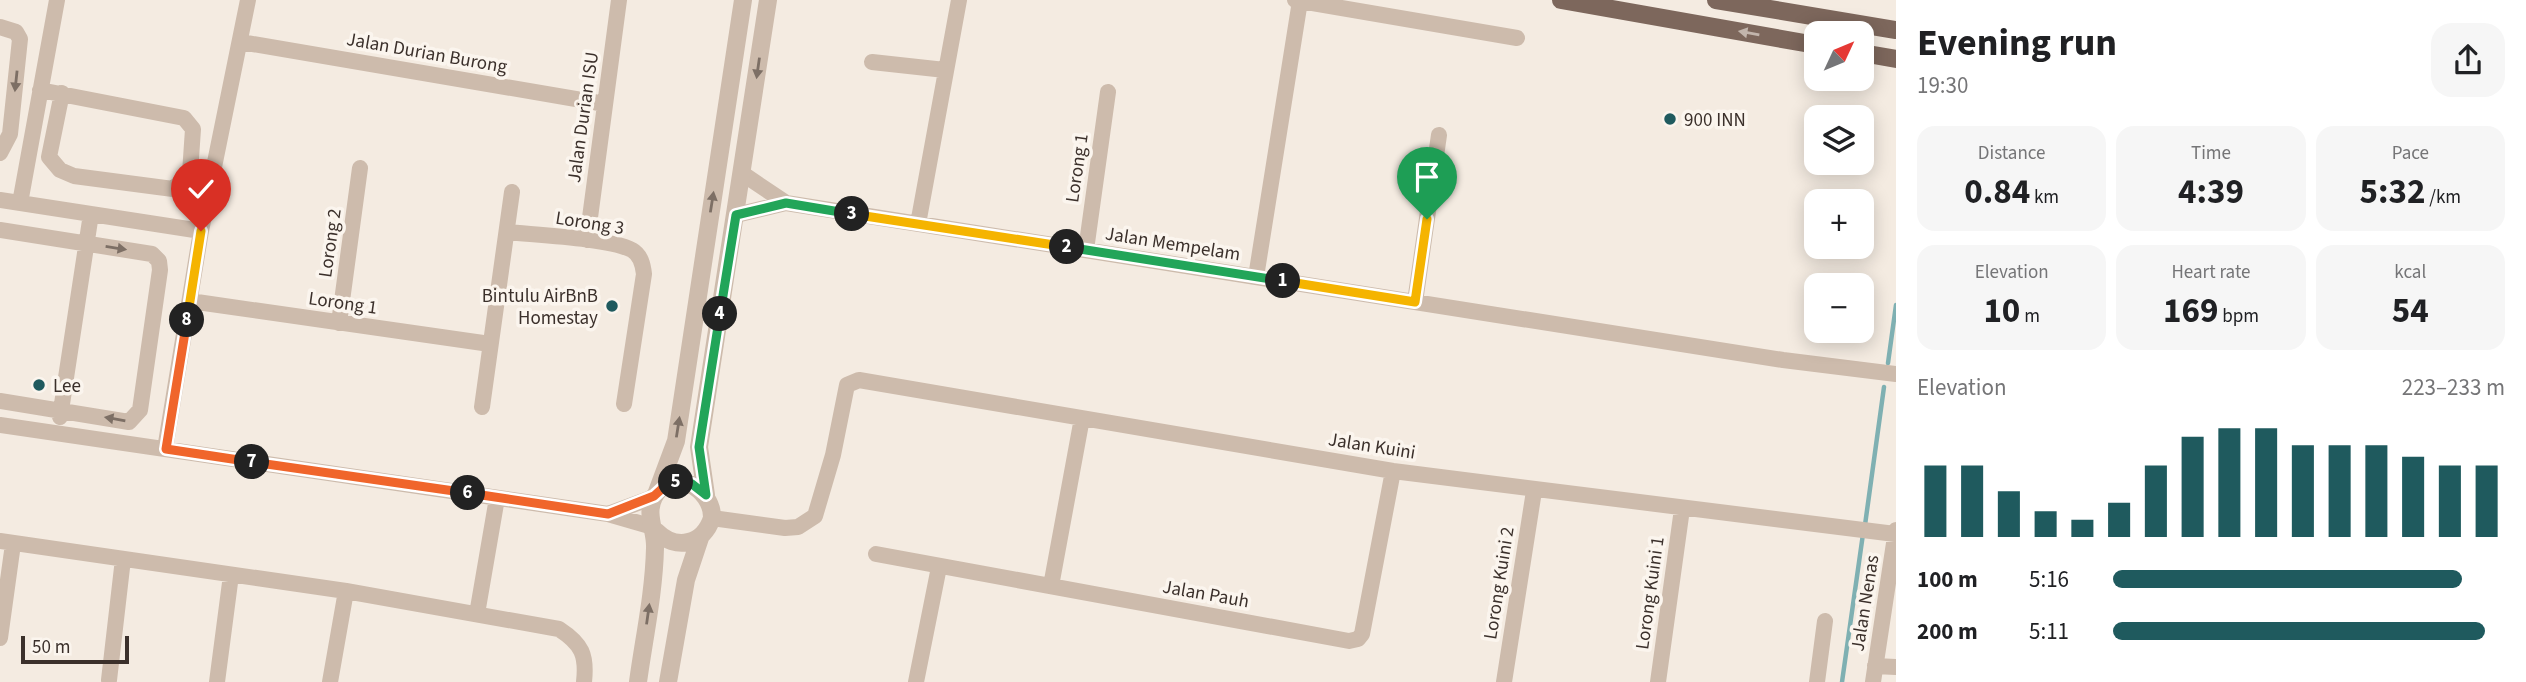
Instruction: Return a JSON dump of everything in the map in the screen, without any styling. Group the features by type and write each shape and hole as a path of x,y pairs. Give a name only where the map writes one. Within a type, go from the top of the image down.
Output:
{"main road":[{"path":"1561,0 1804,43"},
{"path":"1716,0 1896,30"},
{"path":"1874,55 1896,59"}],"street":[{"path":"20,203 57,0"},
{"path":"166,449 201,231 248,0"},
{"name":"Jalan Durian ISU","path":"587,240 619,0"},
{"path":"638,682 654,571 654,529 650,506 676,441 743,0"},
{"path":"668,682 686,580 699,538 712,518 699,447 768,0"},
{"path":"918,224 959,0"},
{"path":"1256,277 1297,0 1517,38"},
{"path":"0,27 16,32 20,39 10,134 0,153"},
{"name":"Jalan Durian Burong","path":"241,42 606,104"},
{"path":"872,62 945,70"},
{"path":"40,90 62,93 184,118 193,129 190,173 173,189 74,176 60,170 49,158 62,93"},
{"name":"Lorong 1","path":"1087,250 1108,92"},
{"path":"1415,302 1439,135"},
{"name":"Lorong 2","path":"339,323 360,168"},
{"name":"Jalan Mempelam","path":"743,174 786,203 1770,358 1896,374"},
{"path":"482,407 512,192"},
{"path":"0,200 201,231"},
{"path":"736,215 786,203"},
{"path":"58,434 91,214"},
{"path":"0,230 152,254 159,261 140,410 129,422 0,401"},
{"name":"Lorong 3","path":"507,232 587,240 632,250 642,263 644,274 624,404"},
{"name":"Lorong 1","path":"190,301 490,344"},
{"name":"Jalan Kuini","path":"712,518 785,528 798,527 815,516 830,467 847,385 859,380 1393,471 1682,509 1890,531"},
{"path":"1051,586 1082,418"},
{"path":"0,425 608,514 654,529 671,543 681,544 699,538"},
{"name":"Jalan Pauh","path":"876,554 1349,641 1358,639 1362,634 1393,471"},
{"path":"608,514 656,494 673,482 692,484 706,495"},
{"name":"Lorong Kuini 2","path":"1504,682 1535,491"},
{"path":"477,614 497,498"},
{"name":"Lorong Kuini 1","path":"1658,682 1682,509"},
{"name":"Jalan Nenas","path":"1874,674 1890,531"},
{"path":"0,638 6,542 346,591 559,629 574,639 585,654 584,682"},
{"path":"109,680 123,559"},
{"path":"916,682 939,567"},
{"path":"217,682 231,575"},
{"path":"330,682 346,591"},
{"path":"1817,682 1825,621"},
{"path":"1874,674 1896,667"}],"waterway":[{"path":"1888,363 1896,305"},
{"path":"1865,525 1884,387"},
{"path":"1842,682 1863,534"}],"place":[{"name":"900 INN","path":"1670,119"},
{"name":"Bintulu AirBnB Homestay","path":"612,306"},
{"name":"Lee","path":"39,385"}],"route":[{"path":"201,231 166,449 608,514 654,496 673,482 692,484 706,495 699,447 736,215 786,203 1415,302 1427,219"}]}
